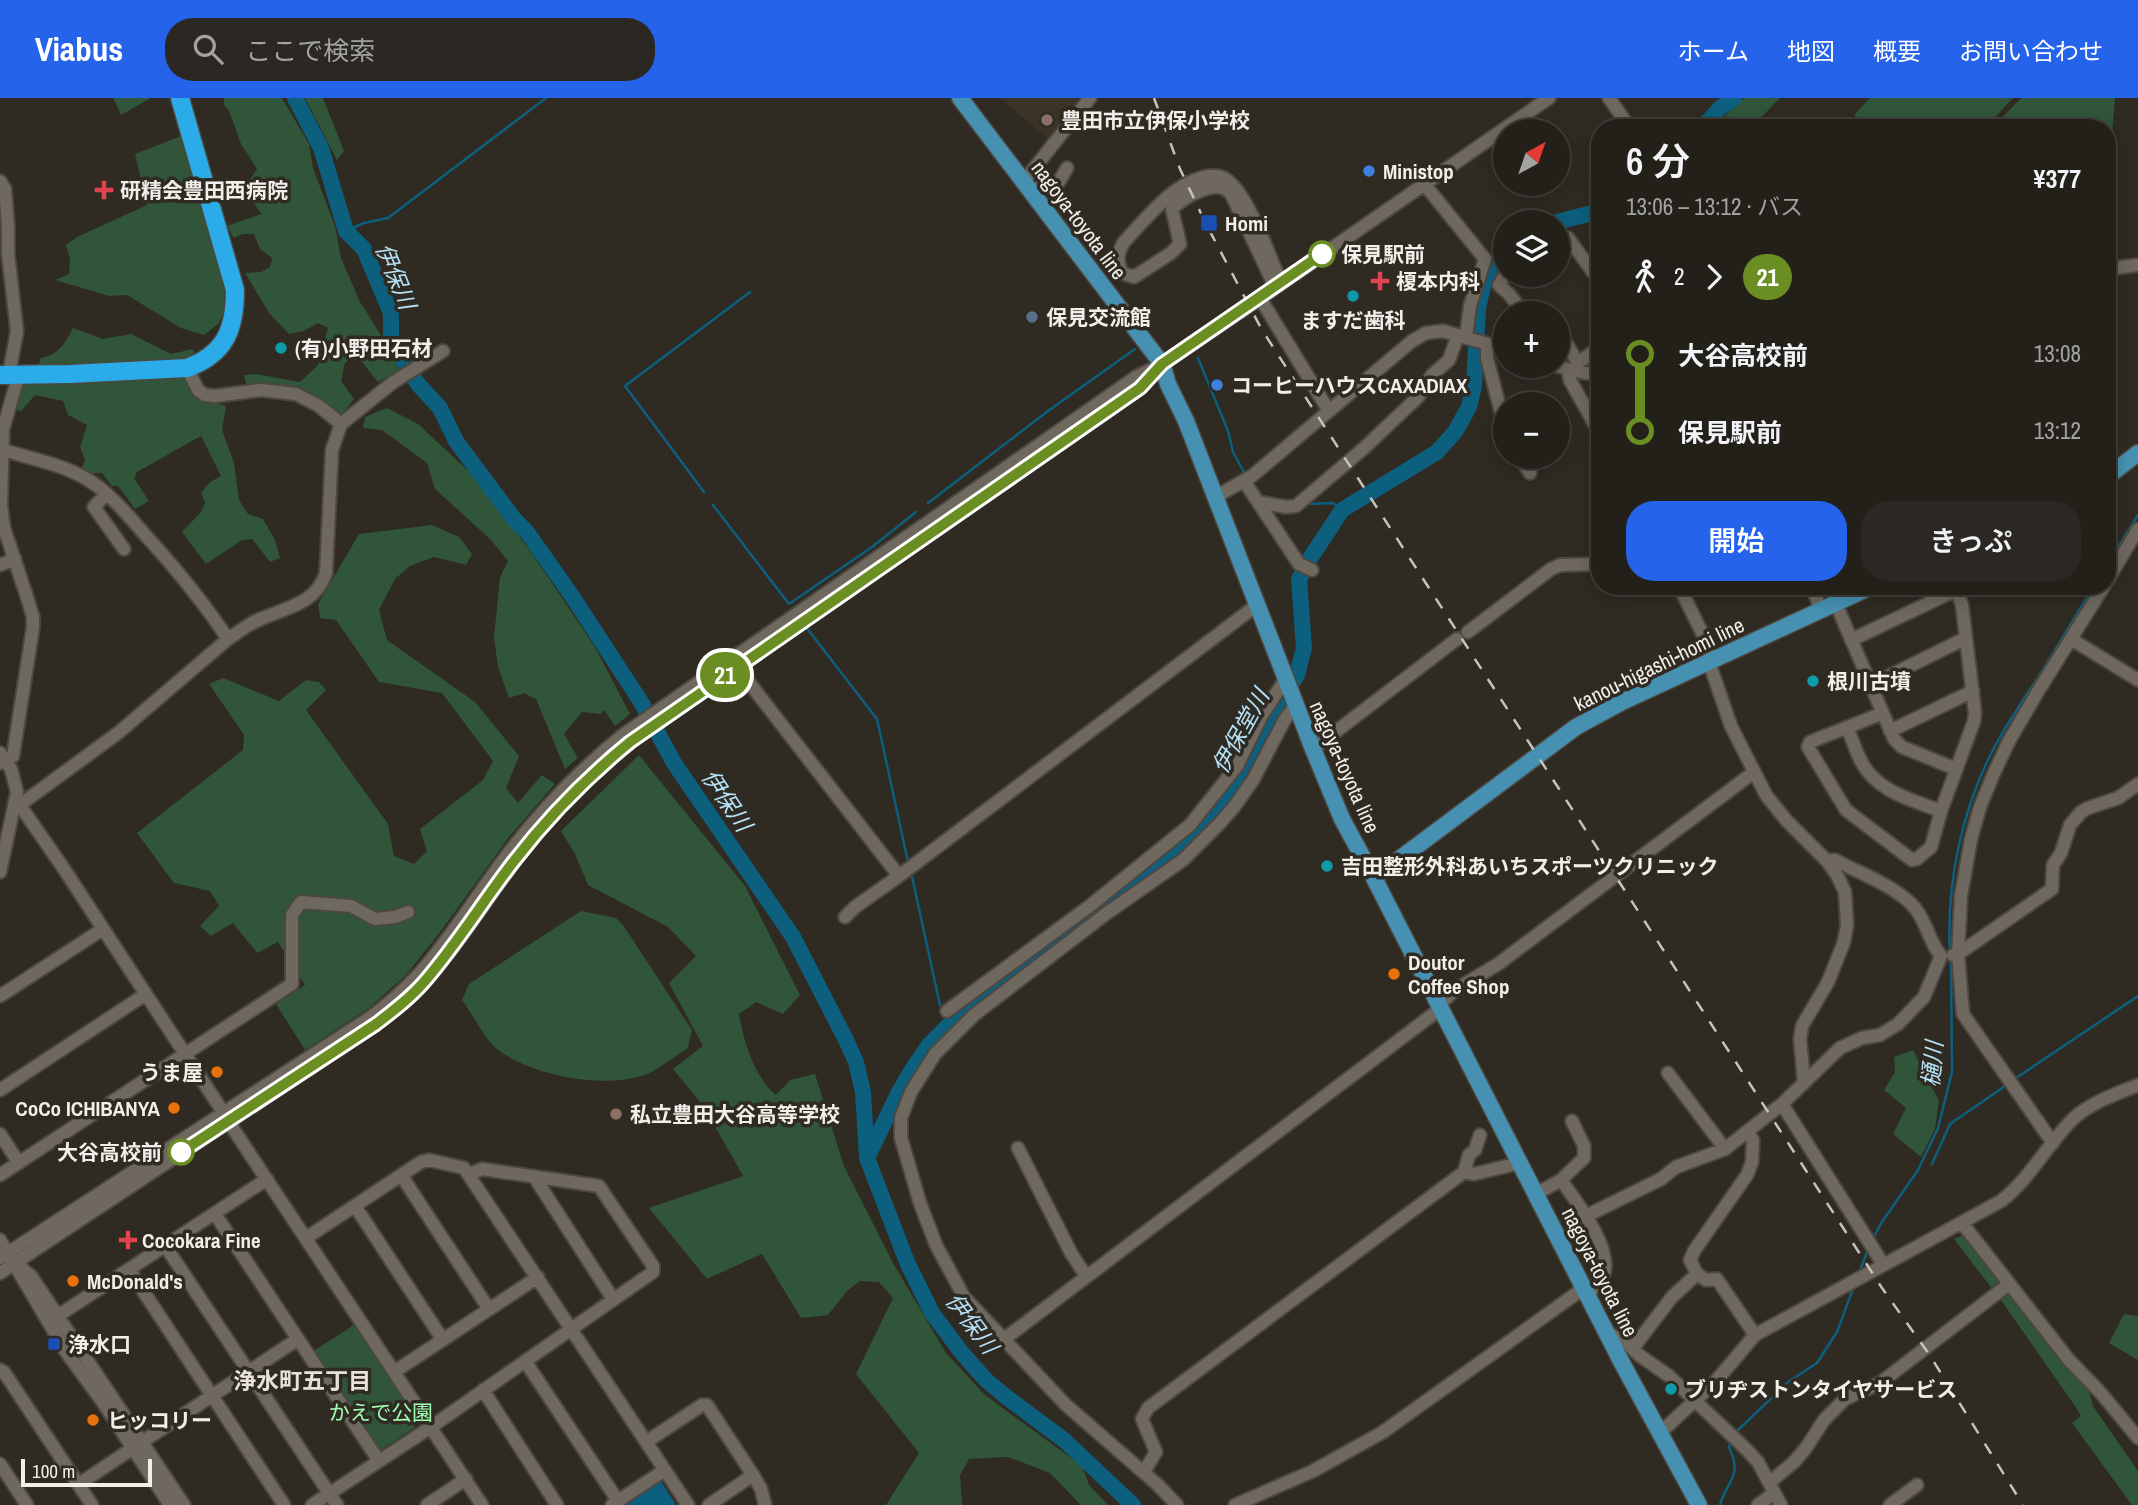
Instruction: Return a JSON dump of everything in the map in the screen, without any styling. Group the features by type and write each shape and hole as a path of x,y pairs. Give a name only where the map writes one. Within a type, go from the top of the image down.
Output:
{"highway":[{"path":"9,375 187,368 216,352 229,333 235,313 235,290 180,98"}],"main road":[{"name":"nagoya-toyota line","path":"960,98 1162,364 1342,819 1585,1291 1699,1505"},
{"path":"2116,470 2138,453"},
{"name":"kanou-higashi-homi line","path":"1374,878 1576,727 1622,702 1854,595"}],"street":[{"path":"1028,187 1090,98"},
{"path":"0,1273 7,1258 226,1116 396,998 441,947 531,824 587,764 673,706 1136,377 1162,364 1260,298 1549,98"},
{"path":"1609,98 1624,119"},
{"path":"1028,187 1057,185 1067,168"},
{"path":"1203,177 1223,177 1236,187 1245,201 1278,285 1229,191 1220,187 1213,186 1180,200 1172,209 1180,244 1134,277 1122,273 1118,263 1119,251 1124,242 1172,193 1203,177"},
{"path":"0,181 5,189 8,254 17,331 3,429 1,506 4,528 33,617 13,756 2,759 16,782 19,802 0,872"},
{"path":"1425,185 1485,259 1470,306 1484,342 1496,392"},
{"path":"1570,241 1591,269"},
{"path":"2116,268 2138,265"},
{"path":"1501,287 1515,301"},
{"path":"1260,298 1329,411"},
{"path":"1215,498 1247,479 1412,341 1426,333 1443,331 1484,342"},
{"path":"1258,502 1286,507 1298,504 1363,449 1418,397 1432,375 1449,360 1484,342"},
{"path":"1570,349 1578,363 1591,353"},
{"path":"19,802 118,733 228,639 258,621 310,597 323,583 326,573 332,450 341,424 392,383 441,352"},
{"path":"673,706 737,667 1140,388 1162,364"},
{"path":"187,368 198,390 205,395 261,390 296,394 319,406 341,424"},
{"path":"1570,370 1591,373"},
{"path":"1569,378 1591,418"},
{"path":"4,450 71,471 96,485 132,519 182,577 228,639"},
{"path":"1528,469 1530,473"},
{"path":"1247,479 1258,502 1299,564 1312,570"},
{"path":"106,494 94,508 124,549"},
{"path":"2116,566 2138,529"},
{"path":"0,565 15,559"},
{"path":"1313,749 1551,569 1560,565 1591,564"},
{"path":"1683,595 1709,647 1709,662 1731,726 1766,795 1786,820 1828,861 1845,892 1847,925 1844,942 1828,982 1802,1026 1800,1039 1804,1082"},
{"path":"1819,595 1851,640 1894,739 1902,747 1956,769"},
{"path":"1930,595 1933,600"},
{"path":"1851,640 1945,595"},
{"path":"1883,713 1810,742 1808,747 1846,810 1912,860 1917,859 1931,847 1941,811 1974,721 1973,691 1958,595"},
{"path":"1586,1216 1661,1179 1676,1167 1725,1149 1782,1104 1840,1048 1862,1038 1880,1035 1898,1024 1924,997 1950,955 1980,807 2010,741 2098,595"},
{"path":"845,917 1257,605"},
{"path":"1871,685 1966,638"},
{"path":"2071,639 2138,680"},
{"path":"737,667 899,876"},
{"path":"947,1011 1091,905 1190,825 1237,766 1261,717 1290,691"},
{"path":"1177,1505 1144,1472 1066,1405 964,1297 936,1245 915,1190 901,1138 901,1118 906,1103 935,1054 974,1014 1107,913 1183,860 1219,824 1253,780 1285,719 1290,691"},
{"path":"1891,731 1973,691"},
{"path":"1847,727 1861,762 1875,780 1901,796 1941,811"},
{"path":"1003,1340 1439,1007 1455,990 1498,964 1754,772"},
{"path":"1950,955 2052,889 2053,865 2061,853 2070,825 2081,812 2118,798 2138,784"},
{"path":"19,802 482,1505"},
{"path":"1828,861 1835,860 1898,893 1915,908 1926,925 1934,948 1950,955"},
{"path":"0,1175 292,984 292,915 301,902 351,906 375,919 395,918 408,912"},
{"path":"0,996 103,929"},
{"path":"1950,955 1963,1014 2053,1143"},
{"path":"0,1090 146,994"},
{"path":"1668,1073 1725,1149"},
{"path":"1661,1432 1716,1381 1755,1335 2011,1194 2068,1124 2109,1097 2138,1085"},
{"path":"1782,1104 1884,1264"},
{"path":"1536,1194 1561,1180 1584,1158 1584,1146 1572,1121"},
{"path":"1747,1132 1753,1140 1752,1162 1747,1175 1690,1260 1697,1274 1706,1280 1717,1279 1755,1335"},
{"path":"0,1134 19,1163"},
{"path":"1144,1472 1156,1452 1142,1419 1148,1408 1464,1172 1469,1155 1475,1150 1480,1135"},
{"path":"1018,1148 1086,1276"},
{"path":"306,1238 419,1163 429,1160 461,1166 470,1174 688,1505"},
{"path":"1464,1172 1474,1174 1520,1163"},
{"path":"312,1505 431,1427 651,1274 653,1266 598,1186 482,1169 470,1174"},
{"path":"401,1175 489,1309"},
{"path":"535,1178 613,1299"},
{"path":"59,1315 267,1179"},
{"path":"1235,1505 1313,1471 1383,1432 1603,1276 1605,1255 1586,1216 1561,1180"},
{"path":"355,1206 443,1340"},
{"path":"215,1214 379,1461"},
{"path":"1962,1223 2069,1360 2138,1438"},
{"path":"0,1240 7,1258 66,1352 184,1505"},
{"path":"166,1247 337,1505"},
{"path":"7,1258 32,1276 59,1315 138,1445 170,1505"},
{"path":"130,1270 284,1505"},
{"path":"1633,1348 1672,1297 1697,1274"},
{"path":"394,1372 538,1277"},
{"path":"1758,1505 1806,1448 1824,1420 1845,1399 1880,1383 2009,1284"},
{"path":"1607,1333 1622,1339 1669,1376 1758,1462 1781,1505"},
{"path":"79,1484 298,1339"},
{"path":"525,1361 615,1503 665,1470"},
{"path":"0,1370 4,1372 92,1505"},
{"path":"483,1390 557,1505"},
{"path":"646,1442 705,1404 753,1475 765,1505"},
{"path":"0,1464 27,1505"},
{"path":"709,1505 753,1475"},
{"path":"427,1505 466,1479"},
{"path":"1890,1505 1917,1485"}],"shaded area":[{"name":"豊田市立伊保小学校","path":"1000,98 1086,98 1051,142"}],"green space":[{"path":"113,98 149,98 149,99 121,115"},
{"path":"224,98 282,98 309,144 313,168 335,226 341,258 360,302 389,348 399,370 378,382 357,356 345,363 341,381 354,399 342,415 297,391 274,386 246,385 244,375 256,374 300,382 318,365 328,328 318,323 304,331 289,334 269,313 245,273 261,272 270,267 272,258 260,249 254,234 243,234 234,238 227,226 262,214 253,203 248,182 257,169 241,144 229,111 224,105"},
{"path":"305,98 323,98 344,151 337,160"},
{"path":"1744,98 1780,98 1760,119 1722,119"},
{"path":"1870,98 2013,98 1993,119 1858,119 1854,115"},
{"path":"2021,98 2115,98 2113,119 2001,119"},
{"path":"181,136 229,304 218,324 204,335 181,328 127,295 109,296 55,280 69,274 70,259 66,245 77,237 147,205 135,154"},
{"path":"73,328 103,339 131,334 171,354 193,349 195,355 177,361 38,366 41,358 53,354 61,347"},
{"path":"182,377 202,399 226,406 222,430 234,463 239,500 248,514 263,519 275,540 280,558 270,562 252,539 242,540 206,564 182,532 201,512 205,503 201,493 210,482 221,476 201,436 137,472 134,478 149,501 135,509 118,486 112,486 102,473 94,473 92,477 81,471 85,460 80,447 87,425 68,415 63,401 35,395 21,411 17,408 24,383"},
{"path":"387,408 418,424 475,477 531,552 595,647 630,714 615,726 604,710 601,714 582,712 564,734 578,758 565,769 536,699 524,693 509,698 498,667 494,637 500,577 508,561 490,539 435,489 427,463 382,430 363,428 365,417"},
{"path":"432,525 459,537 472,554 466,565 434,557 410,566 395,579 379,610 387,640 475,702 519,756 506,788 518,803 542,775 555,784 509,837 406,975 369,1008 305,1050 276,1004 305,985 278,942 257,953 233,923 211,936 200,926 219,906 210,891 174,883 137,833 243,750 244,735 209,684 223,678 279,701 306,680 319,682 326,690 306,710 388,824 394,856 414,864 427,851 420,829 483,780 493,761 442,693 379,682 336,620 320,618 318,604 359,534"},
{"path":"639,755 745,886 800,995 783,1014 756,1002 739,1014 747,1047 756,1069 776,1095 790,1080 815,1074 844,1166 893,1263 946,1353 985,1395 1082,1466 1089,1485 1108,1505 1081,1505 1050,1473 1008,1457 969,1459 960,1475 962,1505 886,1505 919,1453 856,1374 893,1298 879,1282 860,1281 847,1291 828,1315 801,1318 762,1254 707,1279 649,1208 743,1176 704,1107 673,1069 703,1046 669,983 696,956 668,927 588,885 575,854 561,831"},
{"path":"581,911 616,918 623,925 692,1030 688,1048 647,1074 611,1081 590,1080 569,1078 529,1067 493,1045 462,1000 469,984"},
{"path":"1913,1050 1939,1101 1935,1129 1921,1157 1893,1134 1906,1108 1884,1090 1895,1072 1894,1057"},
{"path":"1966,1234 2088,1387 2093,1406 2138,1471 2138,1505 2132,1505 2072,1423 2081,1416 2075,1406 2003,1303 1954,1239"},
{"path":"2124,1314 2138,1316 2138,1360 2109,1343"},
{"name":"かえで公園","path":"354,1325 418,1419 414,1428 376,1453 310,1353"}],"water":[{"path":"661,1481 676,1505 625,1505"}],"waterway":[{"name":"伊保川","path":"295,98 321,148 346,231 364,249 391,313 391,339 404,362 418,384 440,408 456,441 514,519 527,532 572,596 641,702 674,763 793,937 856,1062 863,1092 867,1158 907,1262 932,1313 985,1379 1064,1440 1133,1505"},
{"path":"346,231 364,223 388,218 546,98"},
{"name":"伊保堂川","path":"1710,119 1734,98"},
{"name":"伊保堂川","path":"1570,219 1591,213"},
{"name":"伊保堂川","path":"868,1156 913,1068 929,1045 952,1022 1050,943 1180,846 1204,826 1232,793 1258,748 1271,717 1297,675 1304,648 1299,580 1307,563 1342,510 1437,452 1455,432 1469,407 1474,386 1478,308 1483,286 1493,271"},
{"path":"704,492 625,386 750,292"},
{"path":"928,503 1048,411 1135,349"},
{"path":"1198,358 1228,431 1233,452 1245,474"},
{"path":"1305,504 1333,503 1342,510"},
{"path":"713,505 789,604 872,547 916,512"},
{"name":"樋川","path":"2116,550 2138,515"},
{"name":"樋川","path":"1950,953 1949,927 1954,873 1973,795 2000,738 2088,595"},
{"path":"806,627 877,719 908,862"},
{"path":"911,872 940,1005"},
{"name":"樋川","path":"1873,1238 1918,1170 1938,1128 1952,1072 1951,960"},
{"path":"2013,1080 2138,996"},
{"path":"1932,1164 1950,1124 2008,1084"},
{"name":"樋川","path":"1859,1273 1869,1247"},
{"name":"樋川","path":"1736,1432 1788,1382 1817,1363 1837,1332 1854,1286"},
{"name":"樋川","path":"1720,1505 1733,1477 1735,1465 1729,1447 1731,1441"}],"railway":[{"path":"1154,98 1180,169 1262,330 1882,1288 1929,1354 2023,1505"}],"bus line":[{"name":"21","path":"181,1152 401,1005 444,957 542,826 599,767 630,742 1140,388 1162,364 1322,254"}],"place":[{"name":"豊田市立伊保小学校","path":"1047,120"},
{"name":"Ministop","path":"1369,171"},
{"name":"研精会豊田西病院","path":"104,190"},
{"name":"Homi","path":"1209,223"},
{"name":"保見駅前","path":"1322,254"},
{"name":"榎本内科","path":"1380,281"},
{"name":"ますだ歯科","path":"1353,296"},
{"name":"保見交流館","path":"1032,317"},
{"name":"(有)小野田石材","path":"281,348"},
{"name":"コーヒーハウスCAXADIAX","path":"1217,385"},
{"name":"根川古墳","path":"1813,681"},
{"name":"吉田整形外科あいちスポーツクリニック","path":"1327,866"},
{"name":"Doutor Coffee Shop","path":"1394,974"},
{"name":"うま屋","path":"217,1072"},
{"name":"CoCo ICHIBANYA","path":"174,1108"},
{"name":"私立豊田大谷高等学校","path":"616,1114"},
{"name":"大谷高校前","path":"181,1152"},
{"name":"Cocokara Fine","path":"128,1240"},
{"name":"McDonald's","path":"73,1281"},
{"name":"浄水口","path":"54,1344"},
{"name":"ブリヂストンタイヤサービス","path":"1671,1389"},
{"name":"ヒッコリー","path":"93,1420"}],"district":[{"name":"浄水町五丁目","path":"302,1380"}]}
